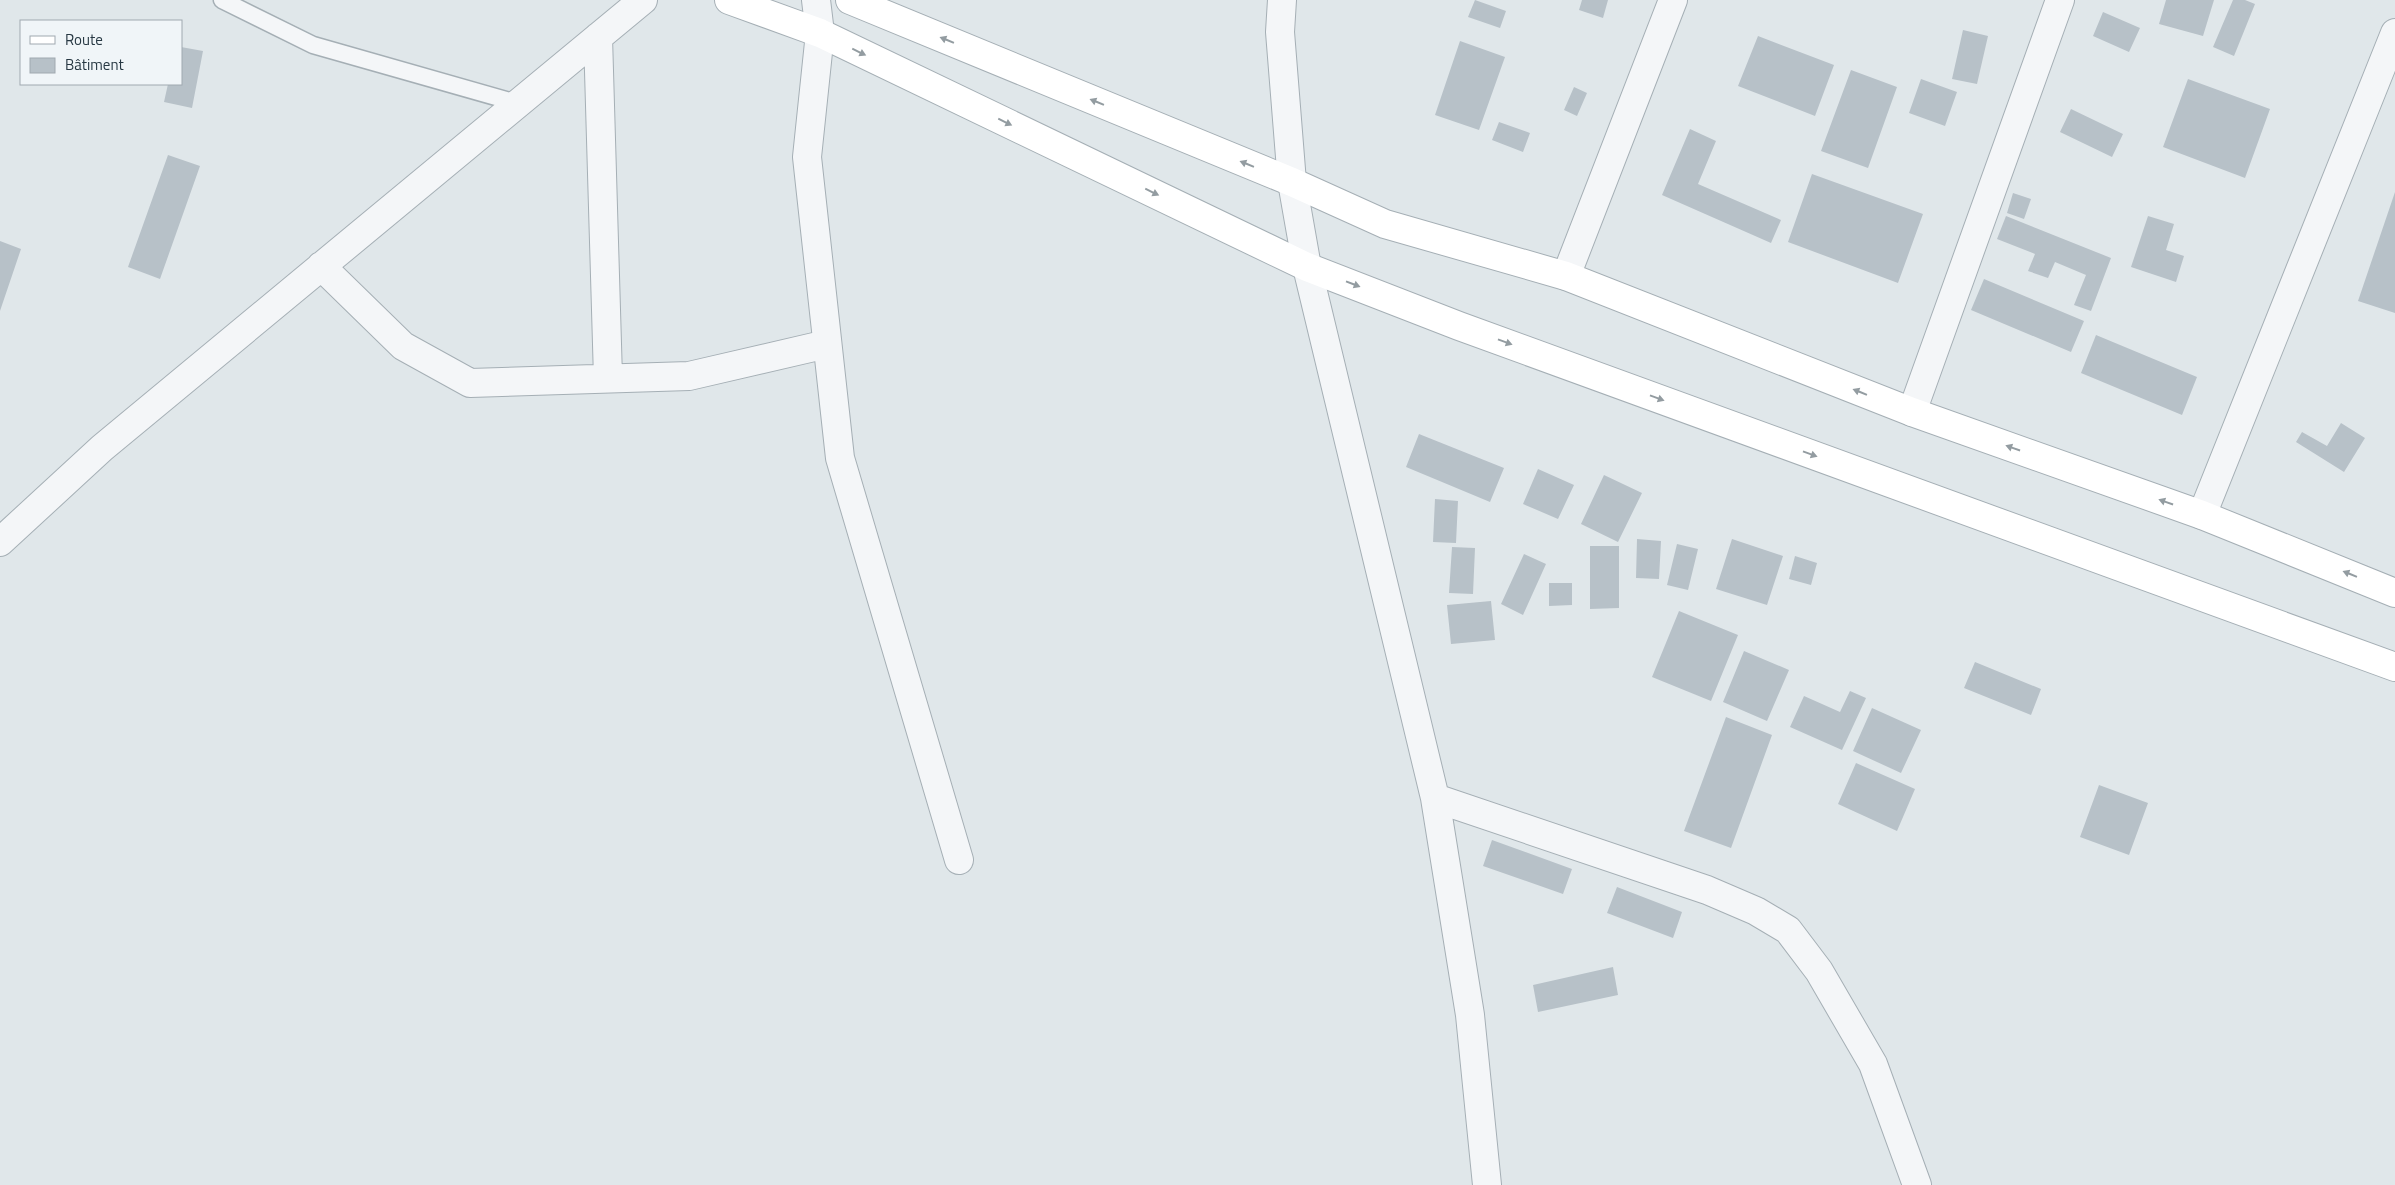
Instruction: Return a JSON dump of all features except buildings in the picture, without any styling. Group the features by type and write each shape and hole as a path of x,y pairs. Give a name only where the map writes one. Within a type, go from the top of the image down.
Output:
{"main road":[{"path":"729,0 764,6 1307,267 1460,326 2395,667"},
{"path":"850,0 1292,182 1385,224 1566,276 1912,412 2202,514 2395,593"}],"street":[{"path":"0,542 102,448 643,0"},
{"path":"816,0 820,34 807,158 840,458 960,860"},
{"path":"1282,0 1280,32 1292,182 1307,267 1435,798 1470,1015 1487,1185"},
{"path":"1566,276 1672,0"},
{"path":"1912,412 2060,0"},
{"path":"2202,514 2385,93 2395,33"},
{"path":"598,37 608,378"},
{"path":"321,266 403,346 470,383 689,376 827,344"},
{"path":"1435,798 1707,890 1756,911 1788,930 1820,971 1873,1064 1917,1185"}],"lane":[{"path":"222,0 313,46 517,104"}]}
